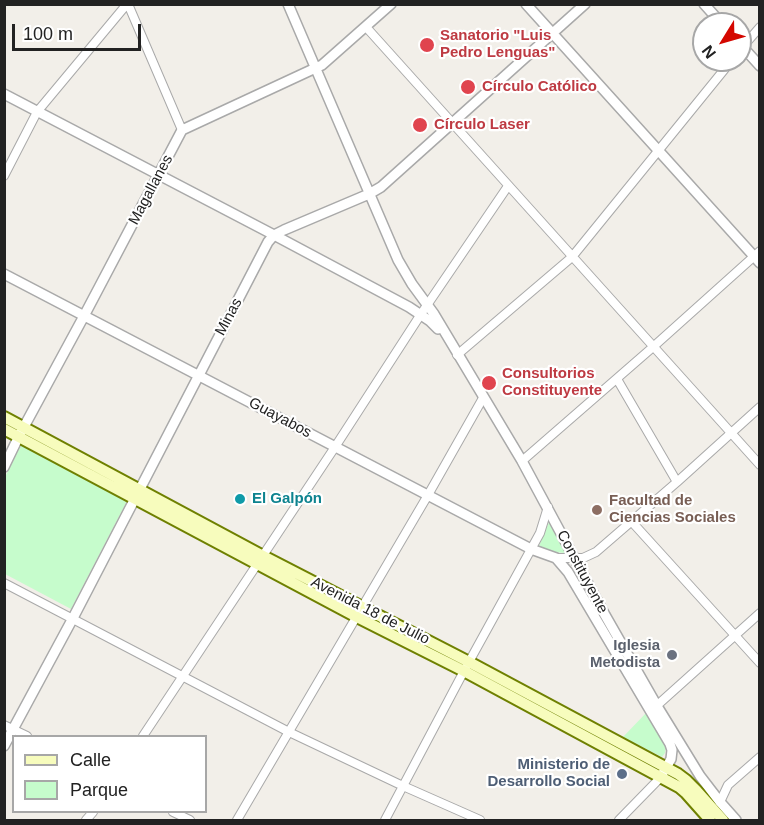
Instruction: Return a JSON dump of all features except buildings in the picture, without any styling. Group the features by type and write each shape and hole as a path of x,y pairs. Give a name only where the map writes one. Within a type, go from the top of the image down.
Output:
{"main road":[{"name":"Avenida 18 de Julio","path":"4,417 22,432 260,560 467,666 663,773 686,780 723,820"},
{"name":"Avenida 18 de Julio","path":"4,429 22,432"},
{"name":"Avenida 18 de Julio","path":"663,773 686,793 710,820"}],"street":[{"path":"4,176 37,112 127,4 182,129 328,61 391,4"},
{"name":"Constituyente","path":"288,4 398,260 522,461 653,709 670,744 672,755 663,773"},
{"path":"522,461 758,257 658,151 526,4"},
{"path":"274,235 381,187 585,4"},
{"path":"366,27 759,465"},
{"path":"457,355 572,257 722,72"},
{"name":"Constituyente","path":"4,94 421,314 448,339"},
{"name":"Magallanes","path":"4,467 182,129"},
{"path":"144,735 508,186"},
{"name":"Minas","path":"4,746 9,727 73,618 198,375 268,242 274,235"},
{"name":"Guayabos","path":"4,274 531,549 556,558"},
{"path":"617,379 677,482"},
{"path":"237,820 483,398"},
{"path":"556,558 588,557 596,552 677,482 759,406"},
{"path":"385,820 540,533 548,507"},
{"path":"632,522 759,663"},
{"name":"Constituyente","path":"556,558 568,572 653,709 720,802"},
{"path":"4,583 289,732 480,820"},
{"path":"653,709 759,613"},
{"path":"9,727 25,735"},
{"path":"736,820 720,802 728,785 759,757"},
{"path":"619,820 663,773"},
{"path":"175,813 190,820"}],"green space":[{"path":"21,445 127,501 71,609 5,574 5,477"},
{"path":"549,522 567,553 540,548"},
{"path":"646,713 666,747 662,757 623,737"}],"place":[{"name":"Sanatorio \"Luis Pedro Lenguas\"","path":"427,45"},
{"name":"Círculo Católico","path":"468,87"},
{"name":"Círculo Laser","path":"420,125"},
{"name":"Consultorios Constituyente","path":"489,383"},
{"name":"El Galpón","path":"240,499"},
{"name":"Facultad de Ciencias Sociales","path":"597,510"},
{"name":"Iglesia Metodista","path":"672,655"},
{"name":"Ministerio de Desarrollo Social","path":"622,774"}]}
